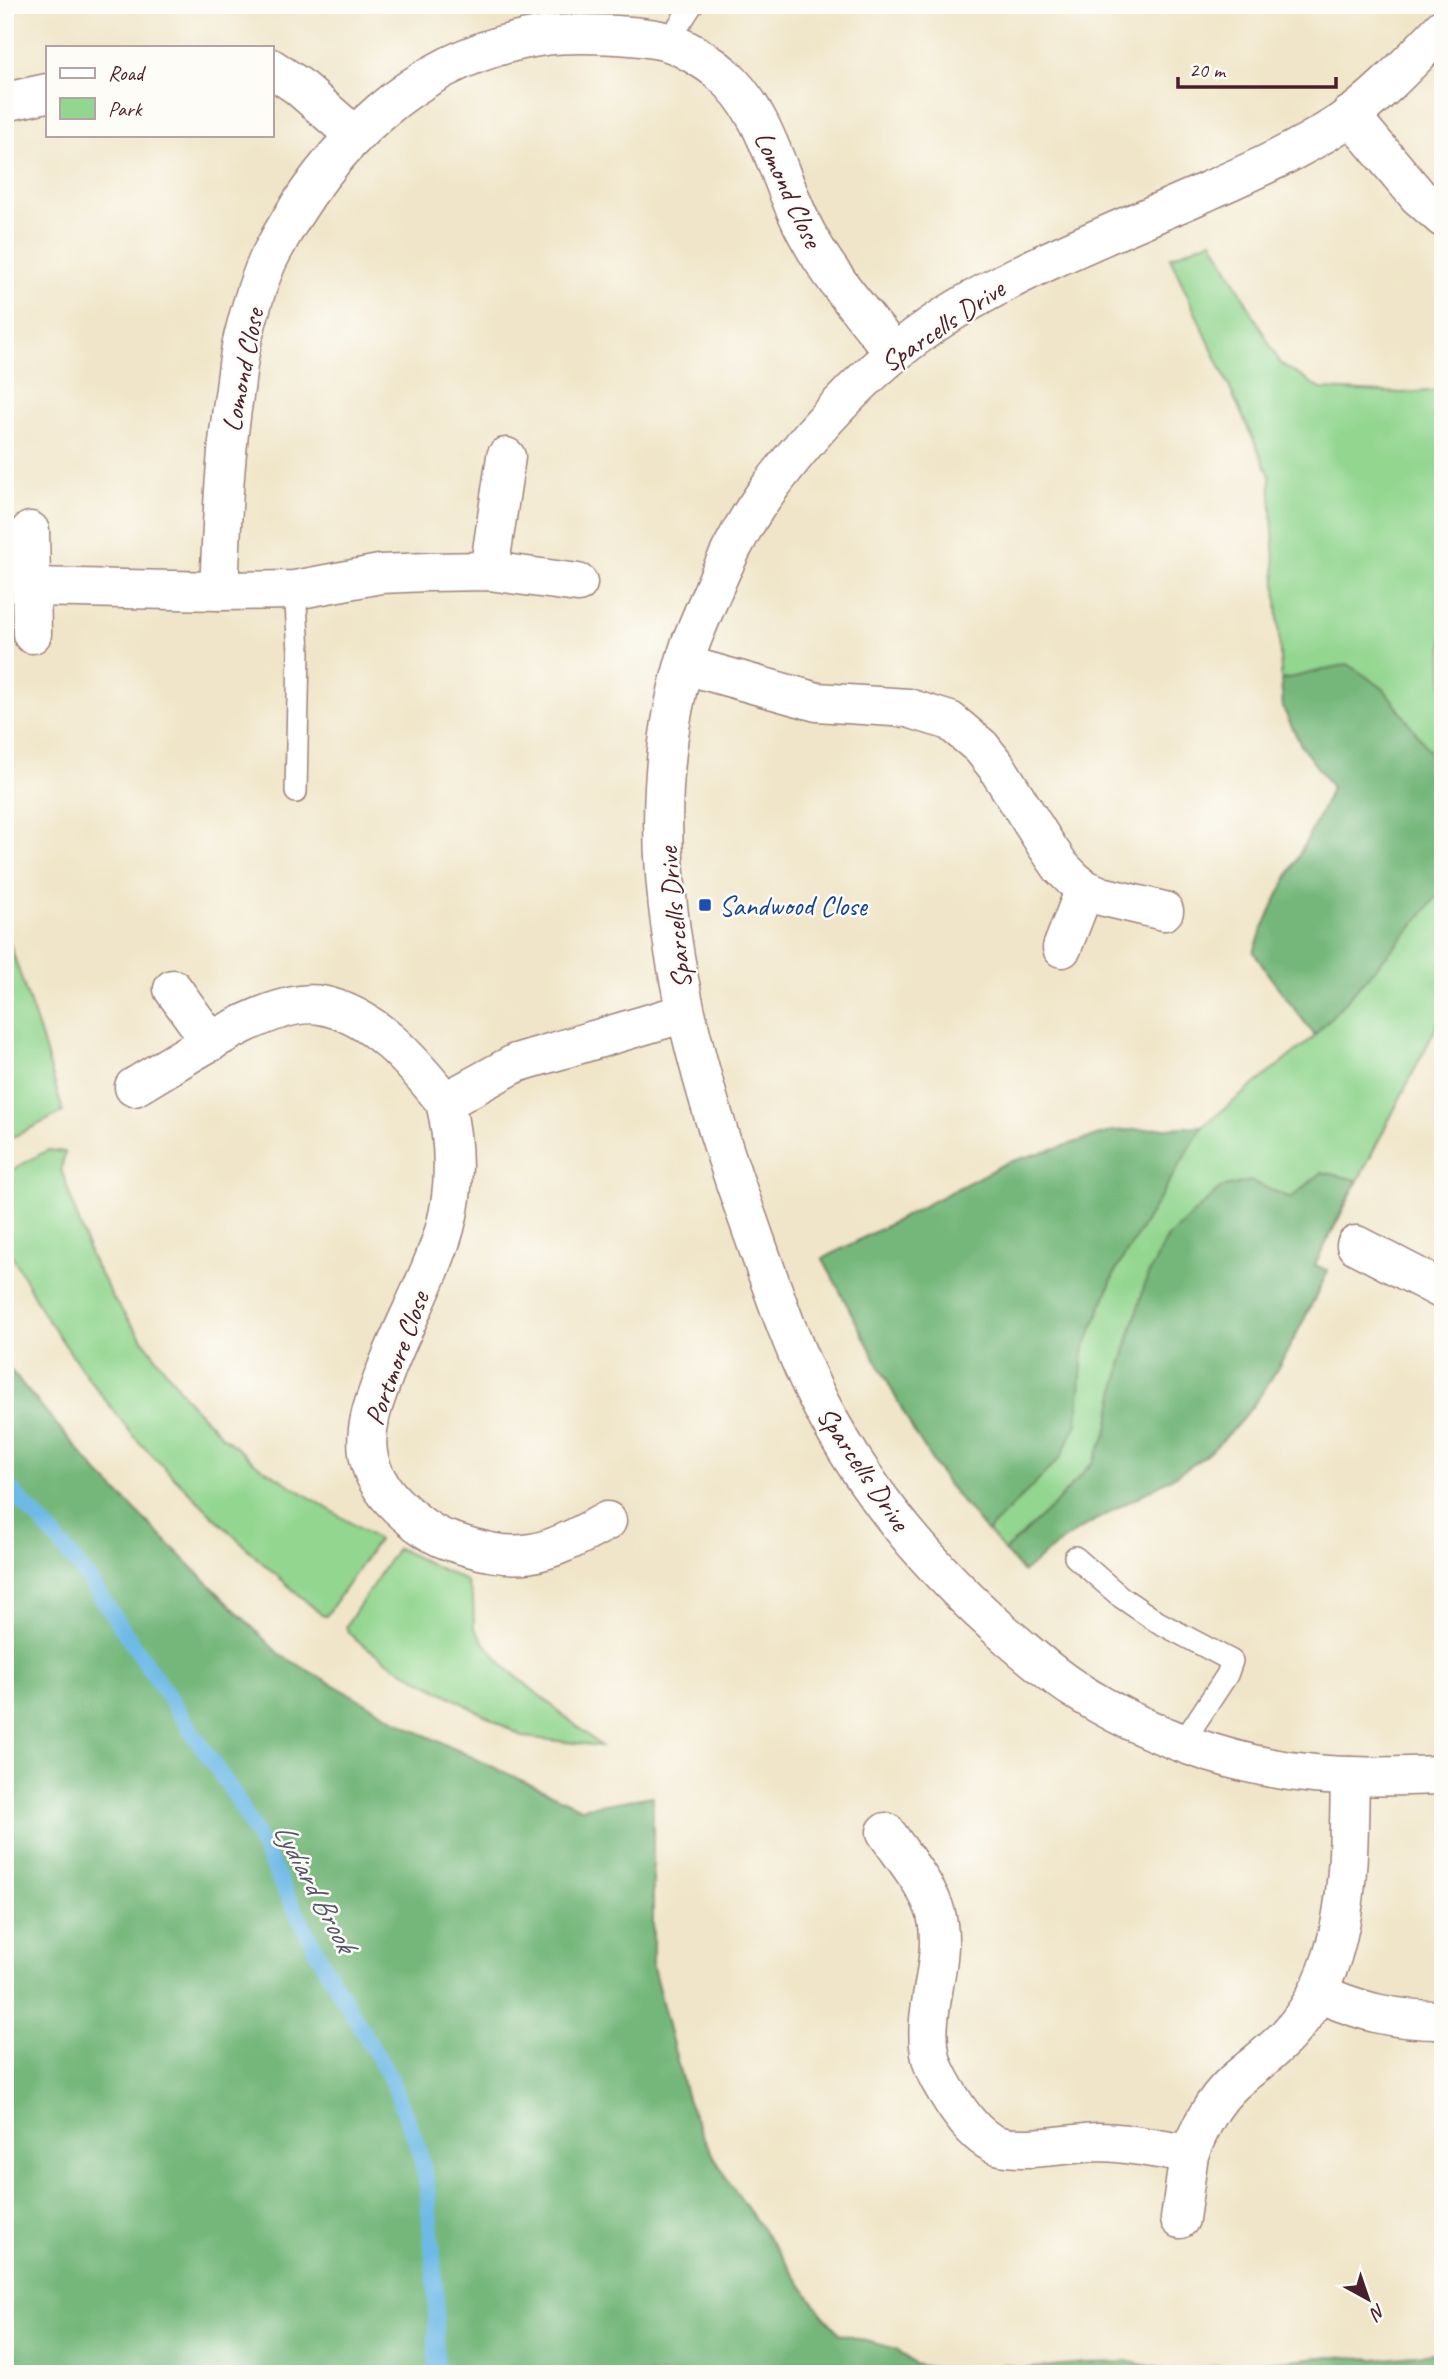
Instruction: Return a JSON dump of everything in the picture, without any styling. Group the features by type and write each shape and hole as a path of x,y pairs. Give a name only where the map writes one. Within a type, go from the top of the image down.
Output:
{"street":[{"name":"Lomond Close","path":"219,591 229,425 243,337 268,260 308,195 354,135 409,88 464,57 517,40 557,20 668,42 721,72 741,94 756,117 769,144 792,208 809,239 828,269 894,353"},
{"name":"Sparcells Drive","path":"1443,28 1379,91 1350,115 1300,147 1245,175 1013,278 955,310 894,353 852,389 761,499 719,575 691,644 673,713 665,799 668,906 685,1013 722,1146 778,1303 817,1397 847,1451 886,1507 927,1558 980,1613 1071,1687 1114,1712 1183,1742 1268,1767 1349,1776 1443,1775"},
{"path":"273,69 298,86 354,135"},
{"path":"5,102 46,93"},
{"path":"1350,115 1418,196 1443,218"},
{"path":"489,571 506,457"},
{"path":"30,531 32,634"},
{"path":"31,587 295,590 380,575 489,571 578,583"},
{"path":"685,665 817,702 908,708 950,721 981,747 1061,867 1085,889 1101,896 1164,911"},
{"path":"1062,948 1085,889"},
{"path":"173,989 211,1042"},
{"path":"134,1087 211,1042 284,1008 320,1005 359,1019 388,1040 445,1102 516,1063 685,1013"},
{"name":"Portmore Close","path":"445,1102 451,1135 453,1180 449,1209 436,1252 376,1396 367,1439 372,1469 389,1497 417,1523 439,1537 484,1552 508,1556 531,1554 575,1539 607,1521"},
{"path":"1356,1245 1438,1277"},
{"path":"1180,2219 1189,2154 1199,2131 1220,2097 1285,2038 1303,2017 1317,1993 1328,1965 1344,1911 1349,1776"},
{"path":"886,1832 919,1880 936,1912 939,1951 931,2012 931,2057 948,2096 973,2128 997,2145 1017,2147 1102,2142 1189,2154"},
{"path":"1317,1993 1370,2013 1415,2020 1443,2020"}],"lane":[{"path":"668,42 692,5"},
{"path":"295,590 299,651 296,792"},
{"path":"1075,1557 1121,1597 1156,1621 1232,1661 1227,1675 1183,1742"}],"green space":[{"path":"1212,240 1280,363 1321,389 1402,393 1443,390 1443,1014 1315,1265 1328,1271 1288,1350 1256,1401 1238,1424 1195,1463 1074,1533 1023,1572 945,1482 913,1430 823,1259 1006,1163 1114,1131 1203,1126 1315,1036 1254,952 1271,910 1332,787 1302,747 1283,708 1270,476 1170,257"},
{"path":"1348,664 1384,689 1443,769 1443,889 1315,1035 1254,952 1271,910 1332,787 1302,747 1283,708 1281,680"},
{"path":"5,930 41,1036 63,1112 5,1141"},
{"path":"1203,1126 1115,1272 1083,1352 1077,1424 1060,1458 987,1532 946,1482 913,1430 823,1259 1006,1163 1114,1131"},
{"path":"48,1150 65,1152 61,1169 91,1258 116,1303 189,1402 222,1436 258,1465 378,1540 326,1616 258,1559 136,1439 88,1378 43,1313 5,1243 5,1174"},
{"path":"1322,1172 1357,1180 1315,1265 1328,1271 1288,1350 1256,1401 1238,1424 1195,1463 1074,1533 1023,1572 1004,1551 1053,1506 1093,1462 1107,1433 1120,1369 1147,1277 1167,1238 1221,1188 1250,1181 1291,1198"},
{"path":"5,1364 98,1473 279,1654 414,1730 581,1808 653,1796 653,1967 687,2099 703,2137 729,2182 822,2314 840,2334 897,2349 914,2364 962,2374 822,2374 811,2363 800,2374 5,2374"},
{"path":"397,1548 466,1581 473,1598 474,1627 483,1641 505,1667 601,1746 524,1737 398,1668 357,1641 346,1626"},
{"path":"1443,2352 1443,2374 978,2374 1004,2364 1021,2369 1132,2362 1170,2371 1332,2356 1376,2359"}],"waterway":[{"name":"Lydiard Brook","path":"5,1484 51,1532 91,1582 236,1797 326,1969 391,2079 418,2146 427,2184 436,2295 436,2374"}],"place":[{"name":"Sandwood Close","path":"705,905"}]}
